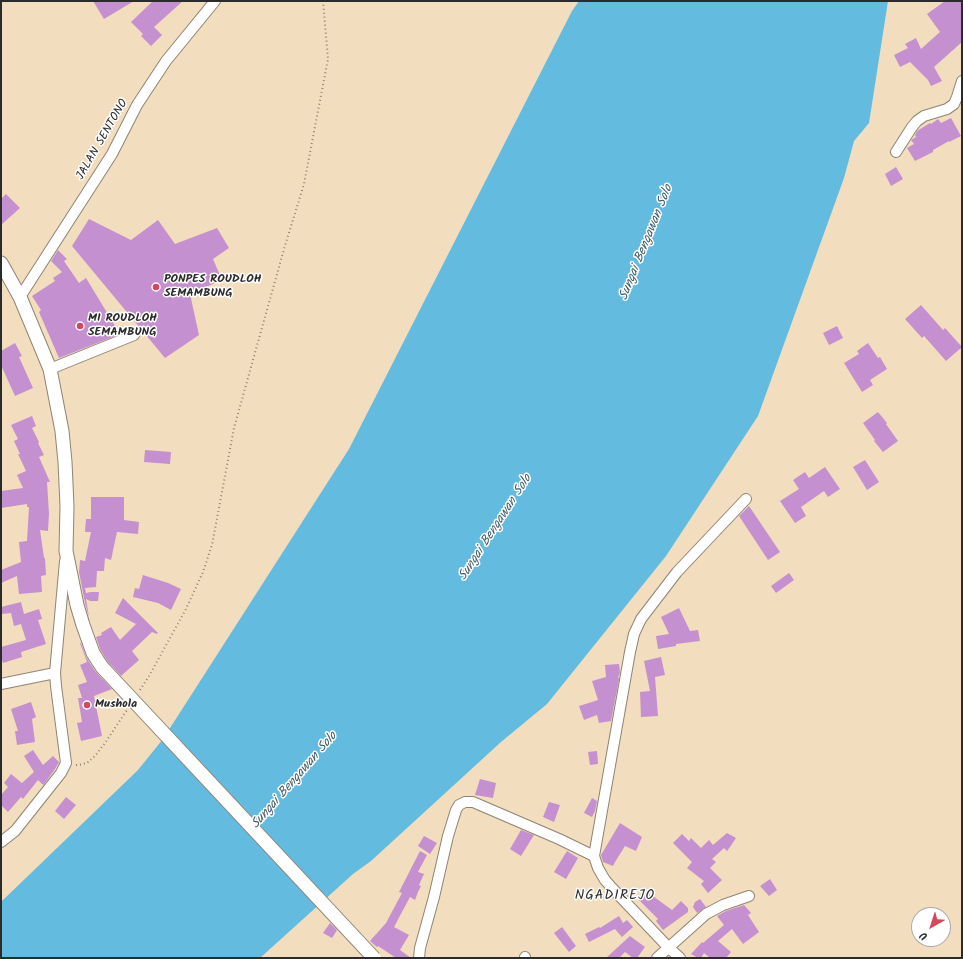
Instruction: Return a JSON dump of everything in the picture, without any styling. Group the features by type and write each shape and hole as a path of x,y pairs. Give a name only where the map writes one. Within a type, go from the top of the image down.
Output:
{"street":[{"name":"JALAN SENTONO","path":"20,297 112,154 138,105 166,61 215,1"},
{"path":"896,152 917,121 924,116 947,109 954,104 958,97 962,81"},
{"path":"1,263 20,297 50,369 62,431 67,506 66,551 55,673 66,763 61,773 15,831 1,842"},
{"path":"50,369 134,335"},
{"path":"680,958 612,888 598,868 594,856 634,634 641,619 677,572 746,499"},
{"path":"66,551 77,605 83,625 93,653 102,666 374,958"},
{"path":"1,684 55,673"},
{"path":"419,958 420,948 434,897 448,836 459,805 465,802 472,802 559,839 594,856"},
{"path":"657,958 706,914 723,905 749,896"}],"path":[{"path":"137,694 149,676 186,609 203,572 212,544 234,428 284,249 304,184 328,59 323,1"},
{"path":"66,763 79,765 87,763 95,756 106,743 129,706"}],"water":[{"name":"Sungai Bengawan Solo","path":"579,1 888,1 869,123 854,141 844,178 758,416 666,556 547,704 501,742 371,861 353,874 260,958 1,958 1,901 138,770 163,739 349,449 572,11"}],"building":[{"path":"93,1 134,1 104,19"},
{"path":"153,1 183,1 154,27 162,35 151,46 141,36 143,34 131,22"},
{"path":"945,1 962,1 962,42 934,67 942,81 931,86 928,80 910,62 900,67 894,55 908,48 905,44 916,38 921,49 940,32 927,14"},
{"path":"951,118 961,136 949,141 933,150 933,152 915,161 907,148 914,144 911,140 916,137 915,135 917,131 938,119 941,123"},
{"path":"896,167 903,179 891,186 885,174"},
{"path":"6,194 20,208 1,225 1,199"},
{"name":"PONPES ROUDLOH SEMAMBUNG","path":"89,219 131,240 158,220 175,244 217,228 229,248 213,259 222,280 190,294 199,335 165,358 72,246"},
{"name":"MI ROUDLOH SEMAMBUNG","path":"58,250 67,259 64,261 79,283 86,278 120,334 59,358 39,312 41,310 32,296 55,281 53,278 62,272 51,261"},
{"path":"921,305 943,330 945,328 962,347 946,361 924,336 922,338 905,319"},
{"path":"837,326 843,338 829,345 823,333"},
{"path":"15,343 22,356 19,357 33,388 15,396 1,365 1,351"},
{"path":"868,343 878,358 880,357 887,369 870,380 873,385 862,392 844,363 859,354 857,351"},
{"path":"878,412 898,441 883,452 863,423"},
{"path":"32,416 36,426 32,428 44,455 39,457 50,482 47,482 49,514 48,531 40,530 45,558 46,575 41,576 42,592 19,594 17,576 1,583 1,570 21,562 19,542 27,541 29,507 27,507 27,504 1,508 1,491 23,488 17,475 26,471 18,454 20,454 14,441 18,439 11,425"},
{"path":"145,450 171,452 170,464 144,462"},
{"path":"865,460 879,482 867,490 853,467"},
{"path":"825,467 840,489 828,497 824,491 801,507 806,516 795,523 780,501 799,489 793,480 805,472 809,478"},
{"path":"91,497 124,497 124,520 139,522 138,534 117,532 111,560 105,558 104,571 97,571 96,587 85,588 86,593 99,592 98,601 90,601 86,599 89,617 79,572 80,560 85,561 91,532 85,532 86,519 91,519"},
{"path":"749,506 780,552 768,560 739,516"},
{"path":"789,573 794,580 776,593 771,586"},
{"path":"143,575 181,589 171,610 158,603 133,597 135,588 139,589"},
{"path":"123,598 158,633 152,632 132,651 139,660 121,676 108,662 100,649 96,637 102,635 101,633 111,627 120,640 136,624 115,613"},
{"path":"21,602 24,614 39,609 42,619 38,620 46,644 21,652 22,657 3,663 1,657 1,647 26,640 21,624 14,626 11,613 1,614 1,607"},
{"path":"679,608 690,631 698,630 700,641 676,644 676,646 658,649 656,636 669,634 661,617"},
{"path":"80,643 86,657 95,671 112,689 94,696 102,736 81,741 77,723 82,722 78,698 82,698 78,685 87,682 80,665 87,662"},
{"path":"661,657 665,675 655,677 658,716 641,717 640,692 650,691 644,661"},
{"path":"619,664 620,672 618,676 619,679 611,721 599,723 597,715 584,720 579,706 598,700 592,681 606,677 605,665"},
{"path":"31,702 36,717 32,719 35,742 17,745 15,731 18,731 11,709"},
{"path":"33,750 43,765 53,756 59,762 43,785 38,780 23,799 21,797 8,812 1,805 1,795 8,787 4,783 11,774 22,783 34,772 24,756"},
{"path":"597,751 598,764 590,765 588,752"},
{"path":"480,779 496,783 493,798 475,795"},
{"path":"66,797 76,805 64,819 55,811"},
{"path":"592,798 597,801 592,817 584,813"},
{"path":"549,802 560,805 554,822 543,817"},
{"path":"620,823 642,837 636,851 625,846 613,866 603,862 601,855"},
{"path":"521,830 534,835 521,856 510,849"},
{"path":"727,833 736,838 727,851 724,848 712,859 716,862 710,868 722,880 708,893 701,884 704,881 687,868 692,862 673,843 682,834 689,841 691,838 701,848 709,840 713,845"},
{"path":"424,836 437,843 430,854 418,846"},
{"path":"420,851 427,855 418,872 424,874 419,885 421,886 415,900 410,897 394,927 409,935 400,950 411,958 396,958 370,941 386,923 402,893 399,892"},
{"path":"567,851 578,858 566,879 554,872"},
{"path":"770,879 777,890 769,896 760,886"},
{"path":"646,891 672,910 681,901 688,908 688,912 663,930 656,921 658,919 637,898"},
{"path":"700,899 706,907 697,913 693,907 695,902"},
{"path":"744,905 751,913 748,915 759,932 743,944 732,929 718,941 731,952 726,958 710,958 704,953 701,958 698,958 691,954 702,942 703,943 724,925 717,916 726,911"},
{"path":"619,916 623,923 627,920 633,927 622,937 615,929 589,942 585,934 599,927 600,928"},
{"path":"330,923 337,930 332,938 323,933"},
{"path":"562,927 576,946 569,952 554,933"},
{"path":"630,936 645,947 637,958 633,958 625,952 619,958 606,958"}],"place":[{"name":"PONPES ROUDLOH SEMAMBUNG","path":"156,287"},
{"name":"MI ROUDLOH SEMAMBUNG","path":"80,326"},
{"name":"Mushola","path":"87,705"}],"district":[{"name":"NGADIREJO","path":"615,897"}]}
